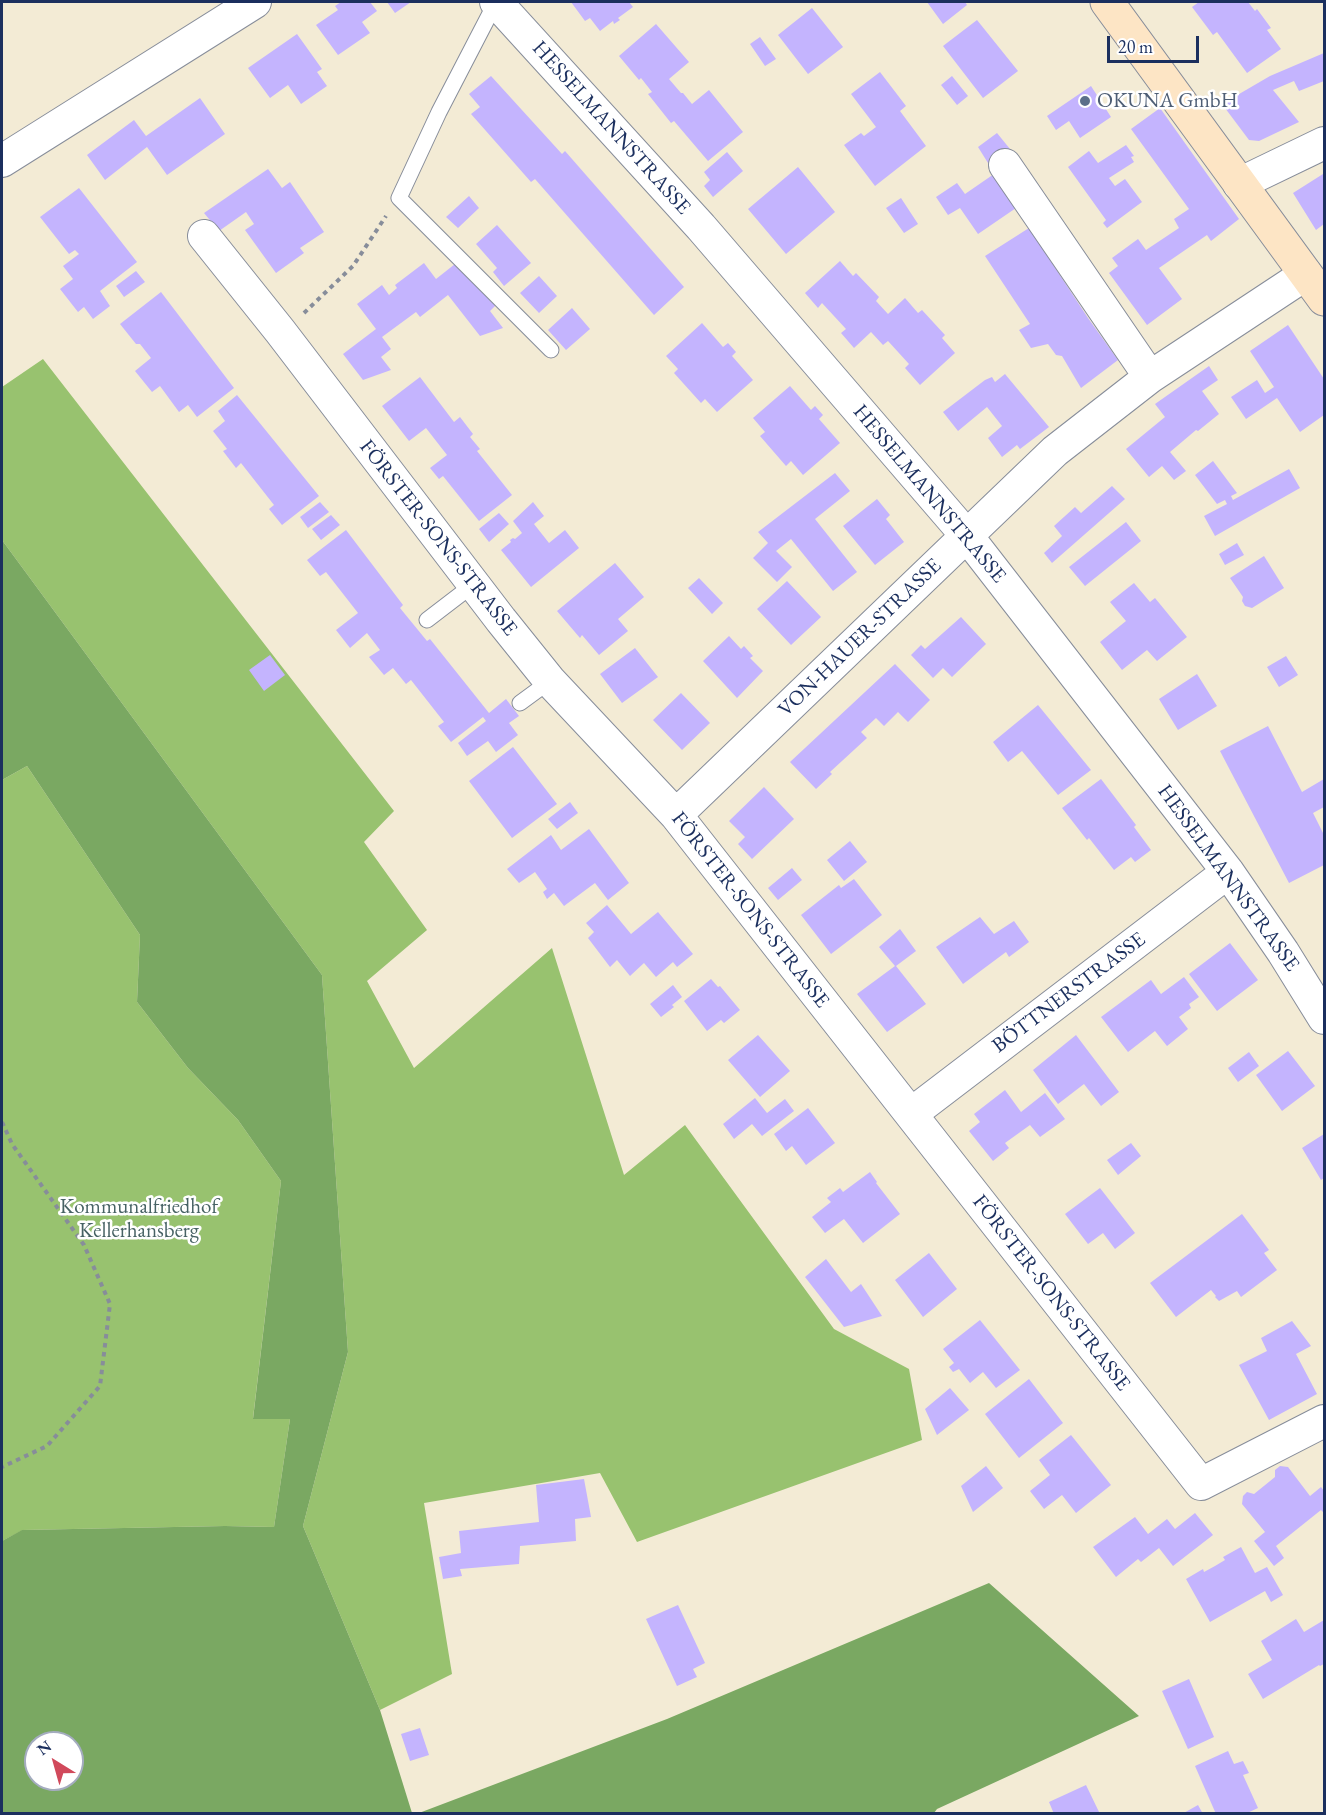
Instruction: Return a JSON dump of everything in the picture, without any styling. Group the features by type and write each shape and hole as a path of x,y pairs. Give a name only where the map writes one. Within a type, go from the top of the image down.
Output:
{"main road":[{"path":"1107,2 1315,287"}],"street":[{"path":"2,161 255,2"},
{"name":"HESSELMANNSTRASSE","path":"496,2 701,227 967,536 1228,872 1283,952 1324,1018"},
{"path":"1239,184 1324,143"},
{"path":"1005,165 1150,377"},
{"name":"FÖRSTER-SONS-STRASSE","path":"204,236 550,681 676,815 1201,1484 1324,1421"},
{"name":"VON-HAUER-STRASSE","path":"676,815 1055,451 1150,377 1315,287"},
{"name":"BÖTTNERSTRASSE","path":"910,1114 1228,872"}],"lane":[{"path":"496,2 439,112 399,198 551,350"},
{"path":"428,620 474,584"},
{"path":"520,703 550,681"}],"path":[{"path":"280,331 293,324 353,266 399,198"},
{"path":"2,1122 12,1144 84,1245 110,1304 100,1386 47,1446 2,1467"}],"green space":[{"path":"43,359 394,811 364,842 427,930 367,981 414,1068 552,948 624,1175 685,1125 834,1329 909,1369 922,1440 637,1542 600,1473 424,1503 452,1674 380,1710 303,1526 348,1352 322,975 2,540 2,387"},
{"path":"2,540 322,975 348,1352 303,1526 380,1710 412,1813 2,1813 2,1541 22,1530 274,1527 290,1419 253,1419 281,1181 238,1120 188,1068 137,1002 140,935 27,766 2,780"},
{"name":"Kommunalfriedhof Kellerhansberg","path":"27,766 140,935 137,1002 188,1068 238,1120 281,1181 253,1418 290,1419 274,1527 23,1530 2,1541 2,780"},
{"path":"989,1583 1139,1716 937,1809 934,1813 419,1813 667,1719"}],"building":[{"path":"341,2 370,2 377,11 362,22 370,33 338,55 316,25 338,10 335,6"},
{"path":"387,2 411,2 395,13"},
{"path":"571,2 629,2 633,7 618,18 620,20 614,24 613,21 600,31 590,18 585,21"},
{"path":"927,2 965,2 967,5 943,24"},
{"path":"1199,2 1248,2 1255,11 1257,9 1271,28 1267,30 1281,49 1247,73 1217,32 1213,35 1192,7"},
{"path":"812,8 843,47 808,74 778,35"},
{"path":"977,20 1018,71 983,98 943,46"},
{"path":"656,24 689,62 669,79 692,104 709,90 743,132 708,161 674,121 671,123 648,94 652,92 619,56"},
{"path":"297,34 322,69 317,72 327,86 301,104 288,85 270,98 248,68"},
{"path":"760,37 776,59 765,66 750,44"},
{"path":"1324,53 1324,81 1299,91 1294,81 1273,90 1299,122 1259,141 1249,140 1222,104 1270,76"},
{"path":"880,72 906,106 900,111 926,146 875,186 844,145 861,133 864,136 876,127 851,94"},
{"path":"491,76 562,154 565,151 684,287 654,315 535,179 531,182 471,114 480,107 469,94"},
{"path":"952,76 968,96 957,105 941,85"},
{"name":"OKUNA GmbH","path":"1091,86 1111,117 1080,138 1069,121 1056,130 1047,116"},
{"path":"200,98 225,134 167,175 147,147 105,180 87,155 134,120 146,136"},
{"path":"1160,108 1239,219 1211,241 1207,235 1159,268 1182,299 1147,325 1109,273 1118,266 1112,258 1138,239 1146,250 1179,228 1174,219 1189,209 1131,129"},
{"path":"997,133 1010,149 988,163 978,147"},
{"path":"1126,145 1134,156 1131,157 1134,162 1109,178 1115,186 1125,179 1142,202 1107,228 1103,223 1106,220 1068,167 1089,151 1098,163"},
{"path":"727,152 743,171 713,197 704,186 710,180 704,172"},
{"path":"798,167 835,212 786,254 748,209"},
{"path":"268,169 282,188 290,182 324,232 300,248 304,253 276,273 245,230 254,224 246,212 219,231 204,213"},
{"path":"994,174 1016,208 978,234 960,208 948,215 936,197 957,183 965,194"},
{"path":"1323,174 1324,224 1316,230 1293,193"},
{"path":"79,188 137,262 100,291 110,306 93,319 84,307 78,312 60,289 73,279 63,266 79,254 75,250 69,254 40,217"},
{"path":"469,196 479,208 458,228 446,217"},
{"path":"901,198 918,224 904,233 886,208"},
{"path":"497,225 531,263 504,286 493,272 497,268 476,244"},
{"path":"1029,228 1118,360 1081,388 1062,356 1056,355 1048,344 1031,348 1019,330 1030,324 985,256"},
{"path":"840,261 853,276 856,273 879,297 876,301 888,314 905,298 918,313 922,310 945,335 942,338 955,353 920,385 905,368 909,364 888,341 883,345 871,332 854,348 841,333 846,329 822,303 818,308 805,293"},
{"path":"424,263 436,279 455,264 496,305 490,311 503,328 480,336 448,295 420,317 416,312 382,337 391,349 381,357 391,370 363,380 343,354 376,329 357,304 382,285 389,295 397,288 395,285"},
{"path":"136,271 145,282 124,297 116,286"},
{"path":"539,276 557,296 539,313 520,293"},
{"path":"161,292 234,388 197,417 188,405 179,412 160,386 152,392 135,371 151,358 120,324"},
{"path":"572,308 590,329 566,350 548,330"},
{"path":"702,323 723,347 728,343 736,352 732,356 753,380 717,412 705,399 701,403 674,373 678,369 666,356"},
{"path":"1288,325 1324,379 1324,415 1300,432 1277,398 1246,419 1231,397 1257,380 1265,393 1274,387 1250,351"},
{"path":"1209,366 1218,380 1202,391 1219,414 1170,452 1186,471 1174,480 1162,466 1149,477 1126,449 1165,417 1155,404"},
{"path":"1005,374 1049,427 1020,449 1017,445 1002,457 988,438 1002,426 987,407 958,431 943,412 985,380 992,377 995,382"},
{"path":"420,377 454,422 460,417 473,434 470,437 480,449 477,451 512,495 479,521 443,476 439,479 430,468 447,455 426,428 409,441 382,406"},
{"path":"790,386 811,410 815,406 823,415 819,419 840,443 803,475 791,461 786,466 760,436 765,432 753,418"},
{"path":"237,395 319,496 282,525 269,509 274,505 241,463 236,468 223,451 227,449 213,431 225,421 218,411"},
{"path":"1213,461 1237,493 1231,496 1233,500 1289,469 1300,488 1215,536 1204,516 1227,504 1225,500 1217,504 1195,475"},
{"path":"835,473 850,491 815,519 857,572 833,591 791,539 776,551 792,567 777,582 753,558 768,543 758,532"},
{"path":"1112,486 1125,499 1052,563 1044,553 1062,536 1054,526 1075,507 1081,513"},
{"path":"877,499 890,515 886,519 904,542 875,565 843,526"},
{"path":"320,502 329,512 308,528 300,517"},
{"path":"533,502 544,516 534,524 549,543 565,530 579,548 531,587 501,550 511,542 510,540 522,533 513,521"},
{"path":"499,513 509,524 489,542 479,529"},
{"path":"331,515 340,525 321,540 312,529"},
{"path":"1126,522 1141,541 1085,586 1069,567"},
{"path":"346,530 403,605 400,608 427,641 430,639 489,713 506,699 519,716 509,723 518,735 496,752 488,741 467,756 458,743 486,721 483,717 451,742 438,726 444,722 411,680 406,684 393,668 384,675 369,657 380,650 367,633 350,648 336,630 358,613 326,572 320,576 307,560"},
{"path":"1237,543 1244,555 1225,565 1219,554"},
{"path":"1264,556 1284,588 1252,608 1245,606 1242,601 1243,597 1230,578"},
{"path":"615,563 644,597 618,619 628,631 599,655 582,635 580,638 557,611"},
{"path":"699,578 723,603 712,614 688,588"},
{"path":"787,581 821,617 791,645 757,609"},
{"path":"1134,583 1150,602 1155,598 1187,637 1157,661 1147,650 1122,670 1100,642 1126,621 1110,602"},
{"path":"961,617 986,644 952,677 943,668 933,678 911,655 921,645 925,649"},
{"path":"729,636 741,649 744,646 753,656 750,658 763,671 737,698 703,661"},
{"path":"635,648 658,677 622,703 600,674"},
{"path":"270,655 285,675 264,691 249,670"},
{"path":"1286,656 1298,675 1279,687 1267,667"},
{"path":"895,664 930,700 908,722 898,712 884,726 876,718 861,732 867,738 830,772 832,774 816,789 790,762"},
{"path":"1197,674 1217,706 1178,730 1159,699"},
{"path":"681,693 710,723 682,750 653,720"},
{"path":"1038,705 1091,770 1058,795 1022,751 1008,762 993,742"},
{"path":"1268,726 1302,792 1324,779 1324,807 1313,813 1324,835 1324,865 1289,883 1220,751"},
{"path":"513,747 557,804 512,838 469,781"},
{"path":"1101,779 1136,825 1134,827 1151,850 1135,862 1131,857 1114,870 1062,808"},
{"path":"764,787 794,819 752,859 738,844 745,837 729,821"},
{"path":"570,802 578,813 557,829 548,819"},
{"path":"589,829 629,883 608,900 595,883 564,906 554,893 547,899 543,892 547,889 535,872 519,883 507,869 551,835 561,850"},
{"path":"850,841 867,862 844,881 827,860"},
{"path":"792,868 802,880 778,900 768,888"},
{"path":"854,879 882,915 831,954 801,915 839,885 841,888"},
{"path":"607,905 631,934 658,912 693,954 677,967 673,962 656,977 644,963 630,976 617,960 610,967 588,938 594,932 586,923"},
{"path":"980,917 994,934 1014,921 1029,942 1009,957 1006,952 963,984 936,947"},
{"path":"900,929 916,951 896,966 926,1004 887,1032 857,994 895,966 879,947"},
{"path":"1230,943 1258,980 1217,1011 1189,974"},
{"path":"1184,977 1199,997 1189,1004 1191,1008 1179,1017 1188,1029 1167,1046 1155,1031 1128,1052 1101,1017 1151,980 1161,994"},
{"path":"711,979 740,1010 724,1023 721,1020 707,1031 684,1001"},
{"path":"673,985 682,997 661,1017 650,1004"},
{"path":"758,1035 790,1071 760,1097 728,1060"},
{"path":"1076,1035 1119,1092 1101,1106 1084,1084 1058,1104 1033,1070"},
{"path":"1288,1051 1315,1086 1282,1111 1256,1075"},
{"path":"1249,1052 1259,1066 1238,1082 1228,1068"},
{"path":"1005,1090 1021,1112 1045,1093 1065,1119 1040,1137 1030,1125 1005,1143 1009,1148 993,1161 969,1131 980,1122 974,1114"},
{"path":"755,1098 767,1113 785,1099 794,1111 762,1136 752,1124 734,1139 723,1124"},
{"path":"808,1108 835,1143 806,1165 792,1146 786,1151 774,1134"},
{"path":"1324,1134 1324,1178 1321,1180 1302,1148"},
{"path":"1131,1143 1141,1156 1118,1175 1107,1160"},
{"path":"870,1172 900,1214 863,1243 844,1219 825,1233 812,1217 831,1202 827,1198 840,1188 843,1192"},
{"path":"1100,1188 1135,1233 1115,1249 1103,1233 1088,1244 1065,1214"},
{"path":"1242,1214 1269,1250 1264,1253 1277,1270 1241,1297 1237,1291 1219,1301 1211,1290 1176,1317 1150,1283"},
{"path":"929,1253 957,1289 923,1317 895,1280"},
{"path":"826,1259 851,1292 861,1284 882,1316 844,1327 805,1277"},
{"path":"980,1320 1020,1370 996,1388 983,1372 970,1383 959,1369 953,1372 949,1367 954,1363 943,1349"},
{"path":"1292,1321 1311,1346 1296,1354 1317,1394 1269,1420 1239,1365 1267,1351 1261,1338"},
{"path":"1029,1379 1063,1423 1019,1458 985,1414"},
{"path":"950,1388 969,1410 937,1435 925,1409"},
{"path":"1071,1435 1111,1485 1076,1513 1062,1495 1044,1509 1030,1491 1050,1475 1039,1460"},
{"path":"986,1466 1003,1488 973,1512 961,1486"},
{"path":"1280,1466 1288,1467 1310,1496 1321,1487 1324,1491 1324,1513 1321,1510 1276,1546 1284,1558 1274,1566 1254,1541 1265,1532 1242,1504 1243,1496 1247,1492 1254,1494 1275,1477 1275,1470"},
{"path":"584,1479 591,1517 575,1519 576,1541 520,1546 519,1564 460,1569 462,1576 443,1579 439,1557 461,1553 459,1531 539,1522 536,1485"},
{"path":"1195,1513 1213,1535 1173,1566 1159,1548 1141,1562 1138,1559 1116,1577 1093,1547 1135,1517 1148,1534 1167,1519 1175,1529"},
{"path":"1241,1547 1255,1573 1267,1567 1283,1595 1271,1602 1265,1591 1210,1622 1186,1579 1203,1569 1204,1572 1215,1566 1225,1560 1223,1557"},
{"path":"678,1605 705,1663 693,1669 697,1677 677,1686 646,1619"},
{"path":"1296,1619 1304,1632 1324,1620 1324,1664 1263,1699 1248,1674 1272,1660 1261,1641"},
{"path":"1189,1679 1214,1737 1188,1749 1162,1691"},
{"path":"420,1728 429,1755 410,1761 401,1734"},
{"path":"1228,1751 1234,1764 1243,1761 1249,1773 1243,1775 1258,1808 1245,1814 1216,1814 1195,1766"},
{"path":"1086,1785 1100,1814 1054,1814 1049,1802"},
{"path":"1198,1805 1203,1814 1182,1814"}],"place":[{"name":"OKUNA GmbH","path":"1085,101"}]}
